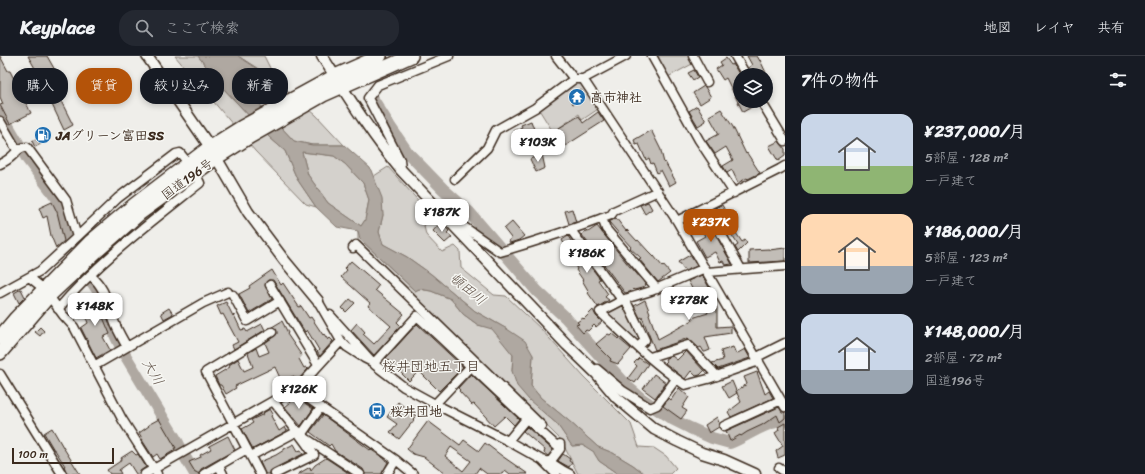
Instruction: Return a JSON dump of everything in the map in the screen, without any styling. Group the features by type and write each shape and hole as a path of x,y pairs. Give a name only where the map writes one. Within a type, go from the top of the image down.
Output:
{"highway":[{"name":"国道196号","path":"0,353 47,293 90,242 134,205 247,131 380,56"},
{"name":"国道196号","path":"338,81 411,56"},
{"name":"国道196号","path":"0,338 16,318 47,293"}],"street":[{"path":"147,56 213,152 248,212 284,260 318,301 374,363 404,387 570,474"},
{"path":"322,56 387,153 401,170 567,345 597,374 617,398 654,429 702,453 724,460 754,474"},
{"path":"401,170 400,160 368,98 378,85 449,56"},
{"path":"556,56 574,79"},
{"path":"455,179 487,148 496,130 534,108 574,79 583,79 626,56"},
{"path":"652,56 700,140 734,193"},
{"path":"693,56 707,82"},
{"path":"735,56 742,68"},
{"path":"583,79 677,221 783,404 724,426"},
{"path":"766,108 785,141"},
{"path":"0,121 17,150"},
{"path":"0,164 13,156 17,150 27,147 66,200 77,237"},
{"path":"0,293 40,271 118,198 176,154 180,153 184,158"},
{"path":"677,221 785,166"},
{"path":"58,309 90,275 134,236 200,183 198,179"},
{"path":"449,220 460,224 500,252 571,230 611,215 614,211 658,191"},
{"path":"706,207 741,269"},
{"path":"602,218 606,229 657,289"},
{"path":"571,230 624,300 645,340 638,347"},
{"path":"353,248 356,245 560,444 560,449"},
{"path":"785,266 706,270 624,300 600,312 650,358 685,385 716,376 758,359 785,343"},
{"path":"90,275 98,282 103,290 114,320 127,347"},
{"path":"29,277 47,293 58,309 74,327 122,419 155,472"},
{"path":"270,285 318,365"},
{"path":"94,366 203,303 231,294 246,321 280,301"},
{"path":"318,301 341,341 347,347 374,363"},
{"path":"374,363 417,316 560,449"},
{"path":"260,474 206,372 272,332"},
{"path":"145,474 155,472 233,424 273,401 296,390 341,341"},
{"path":"650,358 688,344 716,376"},
{"path":"588,365 596,368 623,391 650,408 657,405 676,379"},
{"path":"435,404 471,366"},
{"path":"0,374 62,474"},
{"path":"296,390 396,460 413,474"},
{"path":"273,401 299,433 314,455 276,474"},
{"path":"204,474 249,453 299,433 321,407"},
{"path":"508,441 526,419"},
{"path":"299,433 351,470 360,474"},
{"path":"546,461 560,449"},
{"path":"387,474 396,460"},
{"path":"546,461 556,474"},
{"path":"219,466 224,474"}],"shaded area":[{"path":"175,56 198,56 207,68 185,68"},
{"path":"198,56 238,56 257,68 232,68 232,98 224,89 224,68 207,68"},
{"path":"238,56 264,56 270,68 257,68"},
{"path":"654,56 690,56 694,63 666,78"},
{"path":"584,81 601,107 582,120 579,114 553,132 538,108 576,82"},
{"path":"224,89 232,98 232,104 238,104 269,137 285,151 297,179 316,207 306,204 255,151 215,104 224,104"},
{"path":"288,92 316,115 344,145 312,145 294,141 259,104 288,104"},
{"path":"238,104 259,104 294,141 312,145 344,145 370,168 382,198 383,215 379,232 383,244 407,257 431,274 475,311 525,341 533,355 531,386 541,398 598,447 613,453 645,474 618,474 599,461 594,452 583,445 572,446 557,424 529,400 517,386 512,371 513,355 492,329 478,325 463,314 451,299 431,291 419,289 415,291 360,239 358,231 337,227 316,207 297,179 285,151 269,137","holes":["302,152 334,156 345,164 363,183 369,200 365,220 361,226 328,203 308,175"]},
{"path":"302,152 334,156 345,164 363,183 369,200 365,220 361,226 328,203 308,175"},
{"path":"388,167 432,216 424,226 426,235 442,252 455,246 460,251 461,268 494,295 506,296 541,329 584,377 631,424 639,447 654,448 666,456 676,468 670,474 645,474 613,453 598,447 541,398 531,386 533,355 507,329 475,311 431,274 407,257 383,244 379,232 383,215 374,176"},
{"path":"358,231 360,239 415,291 419,289 431,291 451,299 463,314 478,325 493,328 513,355 512,371 544,413 557,424 572,446 583,445 595,452 599,461 618,474 578,474 561,440 435,316 358,243"},
{"path":"624,302 642,339 637,344 604,313"}],"building":[{"path":"0,56 8,71 10,71 12,75 12,104 26,104 31,113 10,124 0,105 3,104 0,97"},
{"path":"28,56 47,56 54,68 35,68"},
{"path":"747,56 757,56 764,68 748,68 752,65"},
{"path":"726,58 735,68 733,68 733,92 726,78 723,80 716,69 722,65 720,62"},
{"path":"694,70 698,77 693,80 688,73"},
{"path":"704,86 711,97 700,104 693,93"},
{"name":"高市神社","path":"581,90 584,99 573,104 569,95"},
{"path":"52,104 62,104 73,125 64,130"},
{"path":"697,106 706,121 698,126 689,111"},
{"path":"741,108 750,108 743,112"},
{"path":"721,109 733,127 746,154 747,153 760,173 738,183 732,170 727,173 723,166 733,160 726,147 715,154 706,141 719,134 709,116"},
{"path":"598,112 604,121 565,146 558,134 561,132 559,128 579,116 583,123"},
{"path":"531,121 535,132 517,141 513,131 522,127 521,125"},
{"path":"651,130 661,150 664,163 665,162 676,182 669,186 661,170 657,173 653,163 651,164 649,158 646,160 639,144 636,145 634,140"},
{"path":"47,133 50,139 35,147 32,141"},
{"path":"779,141 785,149 785,156 778,161 769,146"},
{"path":"542,154 545,168 536,172 530,159"},
{"path":"52,202 57,212 64,241 56,248 51,236 47,216 43,218 39,208"},
{"path":"648,202 652,209 645,214 640,205"},
{"path":"722,205 737,232 736,233 742,242 745,240 747,243 738,252 735,247 738,245 715,208"},
{"path":"572,209 576,222 569,224 565,211"},
{"path":"616,218 626,231 627,230 637,241 638,240 670,273 658,282 639,259 641,258 630,248 631,247 609,222"},
{"path":"706,218 732,264 725,265 723,261 720,262 715,252 705,257 696,241 705,236 697,222"},
{"path":"441,222 449,231 447,233 452,237 445,243 433,231"},
{"path":"512,222 524,236 519,240 510,243 509,241 511,238 504,229"},
{"path":"597,226 646,285 642,288 633,289 630,292 625,293 582,235 585,231 588,232"},
{"path":"568,236 576,249 577,248 600,279 598,280 608,294 605,297 609,300 598,307 588,293 589,292 576,270 577,269 562,240"},
{"path":"785,248 785,261 749,263 749,250"},
{"path":"690,255 697,266 685,271 678,262"},
{"path":"351,261 379,285 375,290 404,314 397,322 401,326 374,355 351,330 357,323 365,332 363,334 374,344 391,326 368,306 370,303 341,277 347,270 345,268"},
{"path":"272,270 281,285 283,283 299,307 301,306 309,318 311,317 323,335 324,334 328,340 330,338 333,341 320,356 317,352 319,350 307,330 305,332 273,280 268,280 265,285 272,299 249,313 239,294 250,288 249,286"},
{"path":"702,275 710,289 709,290 717,308 717,327 731,326 731,333 705,337 710,350 705,352 701,347 699,348 688,338 655,350 642,317 640,318 634,306 645,300 658,339 693,320 692,318 708,313 699,295 696,296 688,281"},
{"path":"21,289 25,297 19,303 14,293"},
{"path":"92,297 97,309 102,306 106,314 102,315 110,334 103,337 110,350 96,358 81,328 88,323 80,302"},
{"path":"350,299 355,303 346,312 342,308"},
{"path":"226,302 241,330 245,329 247,332 262,324 265,330 234,349 232,345 238,342 217,306"},
{"path":"169,308 173,314 164,319 161,313"},
{"path":"593,310 602,322 596,327 594,325 588,331 586,330 583,333 576,325 579,324 577,322 583,318 584,319"},
{"path":"282,321 288,333 287,334 302,356 299,359 304,368 306,367 308,369 297,381 294,376 283,380 280,378 275,367 235,386 236,388 226,394 221,385 219,385 215,376 230,367 229,365 238,359 244,371 253,367 248,353 256,348 259,356 269,352 265,343 277,334 276,329 272,327"},
{"path":"417,324 463,367 439,391 419,371 409,381 386,358"},
{"path":"40,327 44,331 40,336 35,332"},
{"path":"612,333 631,349 618,364 610,361 611,359 596,344 608,334 610,335"},
{"path":"733,347 736,354 745,349 750,358 718,369 712,363 723,360 721,351"},
{"path":"686,351 704,371 700,375 696,376 691,371 685,379 665,363 667,361 665,360 666,358 672,356 677,360"},
{"path":"639,358 648,364 635,383 628,378 637,366 634,363"},
{"path":"757,372 765,394 769,391 773,398 731,417 728,412 741,402 736,391 747,384 744,377"},
{"path":"471,374 519,419 514,425 505,416 494,426 474,404 472,405 459,391 460,390 458,388"},
{"path":"654,374 666,383 655,398 643,389"},
{"path":"732,381 737,393 729,398 722,386"},
{"path":"679,388 689,397 682,408 687,411 681,419 663,406 669,398 671,400"},
{"path":"295,396 313,409 301,426 285,407"},
{"path":"398,402 416,416 399,439 390,432 397,424 387,417"},
{"path":"779,407 782,412 785,412 785,418 780,422 777,415 762,425 730,441 726,431"},
{"path":"270,409 273,414 271,416 279,431 285,427 287,431 253,449 242,429 253,423 251,420 264,414 263,413"},
{"path":"323,415 388,462 382,474 365,474 363,469 335,451 331,444 329,446 310,432"},
{"path":"717,417 719,427 709,433 705,425"},
{"path":"159,419 176,448 160,459 157,454 153,457 139,433 149,426 148,425"},
{"path":"428,421 460,445 464,440 479,451 485,443 528,474 510,474 505,470 502,474 487,474 479,468 475,474 446,474 424,457 413,454 407,449","holes":["451,447 471,461 463,471 445,456"]},
{"path":"785,423 785,455 778,458 776,451 783,446 775,433 779,430 778,427"},
{"path":"527,427 553,450 548,456 544,453 545,450 523,431"},
{"path":"52,428 80,474 67,474 65,466 44,433"},
{"path":"228,436 235,450 201,469 199,474 195,472 189,462 201,457 200,455 211,449 209,446"},
{"path":"294,444 298,451 301,450 303,454 273,469 270,471 270,474 265,474 260,462 276,455"},
{"path":"132,451 136,455 138,454 146,467 140,471 140,474 136,474 129,463 119,470 121,474 110,474 107,470"},
{"path":"563,454 570,459 569,461 572,463 569,467 558,461"},
{"path":"326,458 350,474 298,474 310,467 311,470 315,465"}],"waterway":[{"path":"374,101 408,153 443,189 469,212 537,291 565,317 629,388 642,399 672,419 712,438 730,443 770,423 785,421"},
{"name":"大川","path":"0,112 28,160 59,201 64,228 69,237"},
{"name":"大川","path":"92,282 102,297 116,337 125,355 177,441 195,474"}],"place":[{"name":"高市神社","path":"577,97"},
{"name":"JAグリーン富田SS","path":"43,135"},
{"name":"桜井団地","path":"377,411"}],"district":[{"name":"桜井団地五丁目","path":"431,366"}],"water label":[{"name":"頓田川","path":"468,289"}]}
